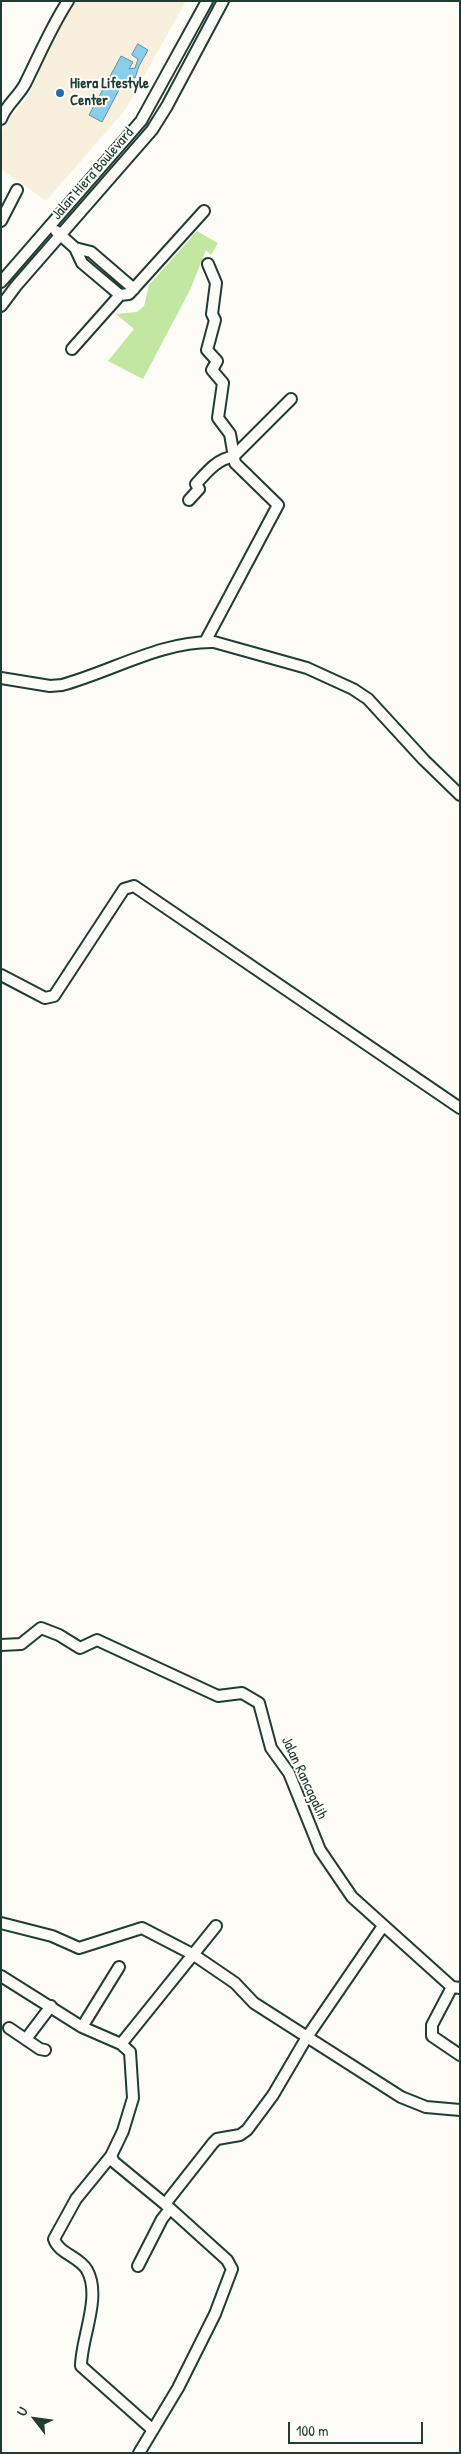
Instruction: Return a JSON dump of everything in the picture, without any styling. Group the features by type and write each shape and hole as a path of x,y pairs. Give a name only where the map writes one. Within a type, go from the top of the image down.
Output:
{"street":[{"path":"1,119 11,101 24,86 42,47 68,1"},
{"name":"Jalan Hiera Boulevard","path":"1,282 141,121 155,99 207,1"},
{"name":"Jalan Hiera Boulevard","path":"1,306 60,234 152,130 223,1"},
{"path":"1,221 18,190"},
{"path":"72,349 120,296 129,294 134,289 204,211"},
{"path":"50,225 75,248 82,263 120,296"},
{"path":"75,248 91,252 134,289"},
{"path":"205,642 278,505 235,464 230,434 218,418 223,383 212,370 217,361 207,350 215,320 212,314 216,284 208,264"},
{"path":"189,500 199,489 196,484 207,471 226,458 233,457 291,400"},
{"path":"1,678 50,686 62,686 149,654 174,647 214,642 307,668 353,689 368,699 424,760 460,795"},
{"path":"1,974 46,998 54,996 124,889 134,886 460,1108"},
{"name":"Jalan Rancagalih","path":"1,1644 21,1644 41,1628 59,1635 80,1648 97,1640 218,1696 242,1693 259,1703 271,1748 289,1773 320,1850 352,1898 456,1988"},
{"path":"1,1923 52,1936 79,1948 142,1928 194,1954 235,1983 254,2003 408,2100 426,2107 460,2110"},
{"path":"121,2044 216,1926"},
{"path":"138,2266 168,2206 212,2143 217,2139 240,2135 247,2130 273,2095 307,2037 383,1926"},
{"path":"82,2027 119,1966"},
{"path":"1,1976 82,2027 121,2044 130,2052 132,2057 133,2098 123,2131 111,2156 76,2199 54,2239 57,2247 84,2265 92,2285 89,2329 81,2366 153,2430"},
{"path":"456,1988 432,2025 432,2036 460,2055"},
{"path":"26,2039 51,2006"},
{"path":"10,2028 40,2049 45,2050"},
{"path":"111,2156 114,2162 168,2206 227,2260 232,2272 215,2314 178,2388 139,2453"}],"shaded area":[{"path":"75,1 186,1 125,110 46,201 1,169 1,132 28,96 61,22"}],"green space":[{"path":"197,231 218,243 211,255 206,250 190,290 143,379 108,361 134,329 116,314 137,312 144,306 149,285"}],"water":[{"path":"138,44 148,50 135,78 133,77 127,88 123,89 121,86 102,122 89,115 121,56 133,62 129,69 135,68 138,59 132,55"}],"place":[{"name":"Hiera Lifestyle Center","path":"60,93"}]}
